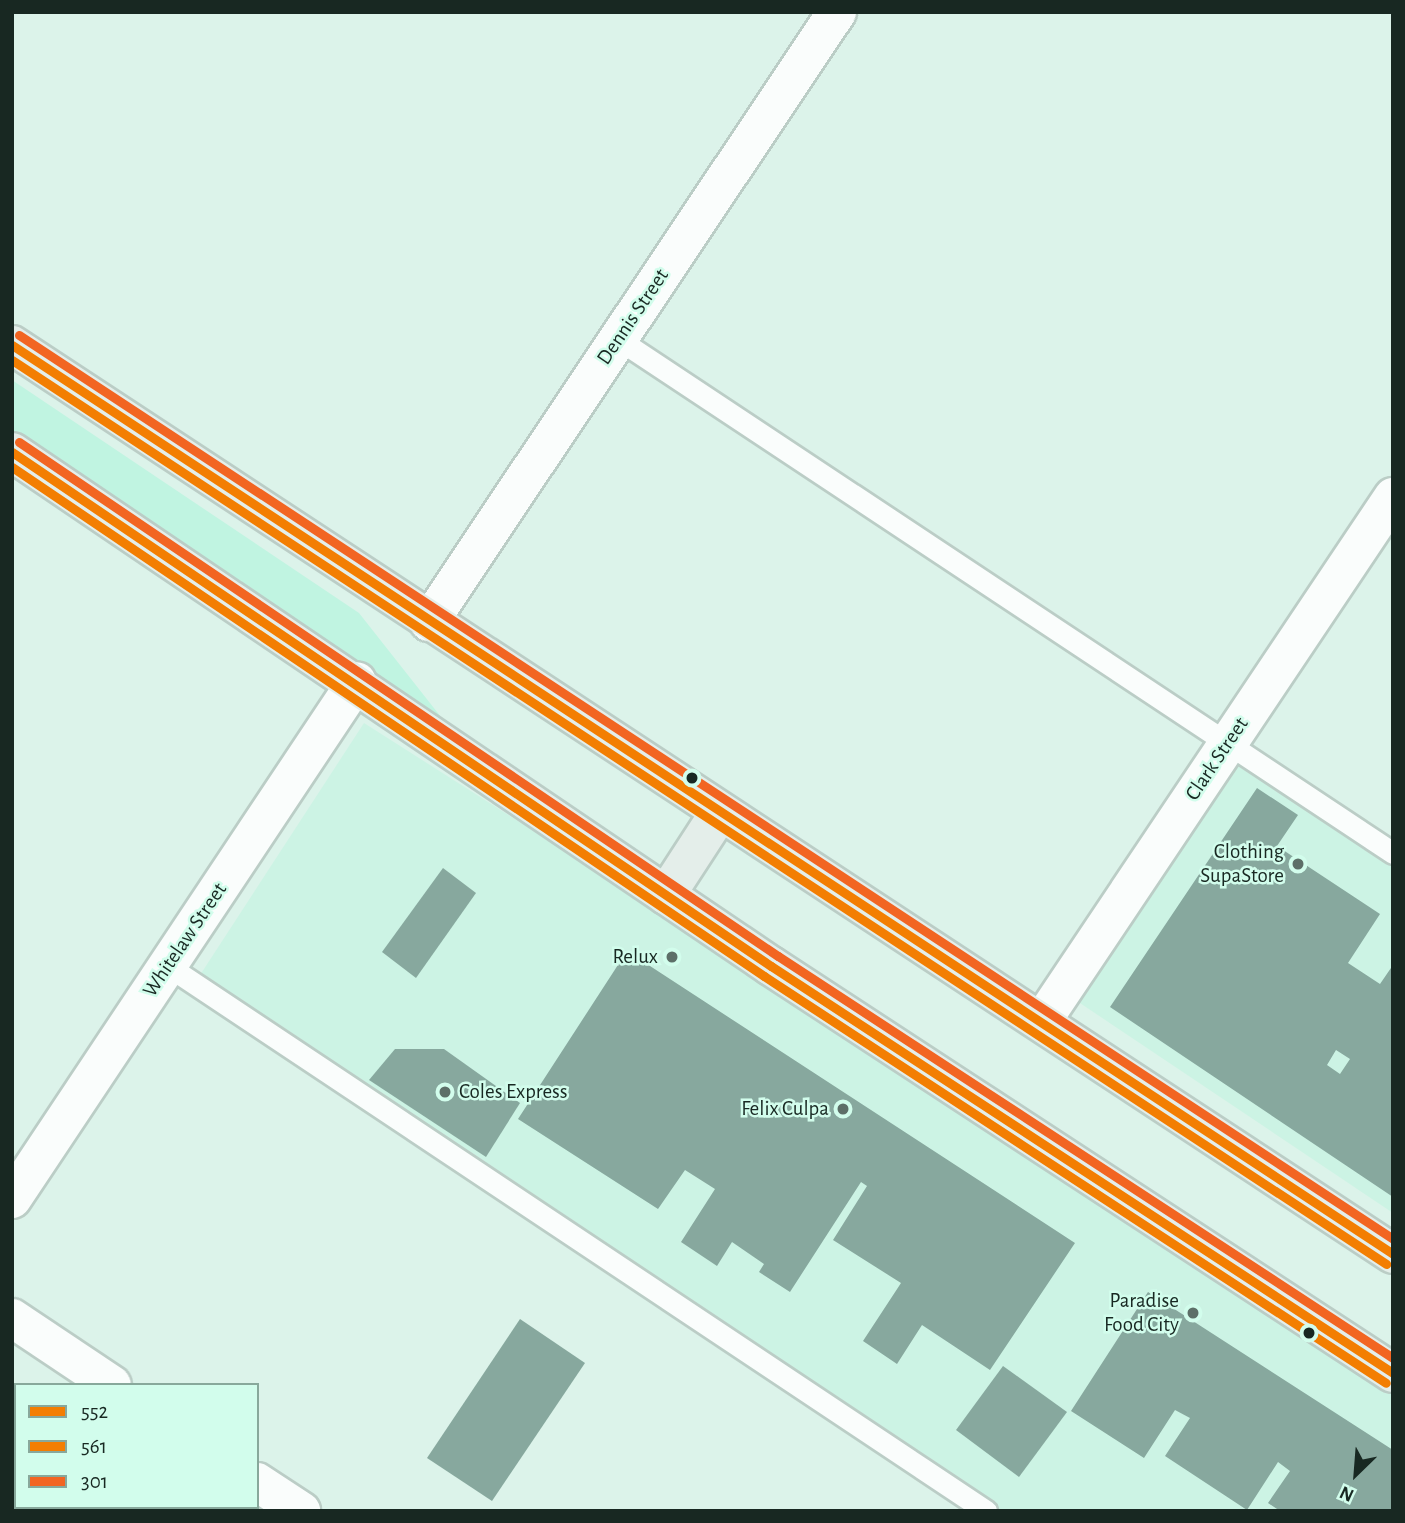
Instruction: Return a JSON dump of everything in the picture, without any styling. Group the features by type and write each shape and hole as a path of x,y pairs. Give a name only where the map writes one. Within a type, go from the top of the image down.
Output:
{"main road":[{"path":"12,345 429,622 1042,1021 1393,1254"},
{"path":"12,452 357,681 666,895 1393,1373"},
{"path":"666,895 720,812"}],"street":[{"name":"Dennis Street","path":"429,622 837,12"},
{"name":"Clark Street","path":"1042,1021 1393,497"},
{"name":"Whitelaw Street","path":"12,1199 357,681"},
{"path":"12,1318 109,1383"},
{"path":"259,1483 301,1511"}],"lane":[{"path":"618,339 1393,853"},
{"path":"168,967 986,1511"}],"shaded area":[{"path":"12,380 359,613 441,717 12,433"},
{"path":"364,723 1393,1378 1393,1511 969,1511 189,992"},
{"path":"1227,744 1393,856 1393,1213 1062,991"}],"building":[{"path":"1257,788 1298,815 1277,846 1380,914 1348,963 1380,984 1393,965 1393,1197 1110,1007","holes":["1336,1050 1350,1059 1340,1074 1327,1065"]},
{"path":"443,868 476,893 416,978 382,952"},
{"path":"627,951 1075,1243 990,1370 922,1325 897,1364 863,1341 901,1283 833,1240 867,1186 861,1182 790,1292 759,1272 764,1264 732,1242 717,1266 681,1242 715,1189 685,1170 658,1209 518,1119"},
{"name":"Coles Express","path":"395,1049 444,1049 520,1103 486,1157 369,1080"},
{"path":"1148,1292 1393,1450 1393,1511 1280,1511 1268,1503 1290,1471 1278,1462 1247,1510 1165,1456 1190,1418 1175,1410 1144,1458 1071,1411"},
{"path":"520,1319 585,1363 492,1501 427,1458"},
{"path":"1003,1366 1067,1412 1019,1477 956,1430"}],"transit line":[{"name":"301","path":"19,335 1393,1239"},
{"name":"552","path":"12,345 1393,1254"},
{"name":"561","path":"12,360 1386,1264"},
{"name":"301","path":"19,442 778,956 1393,1358"},
{"name":"552","path":"12,452 771,966 1393,1373"},
{"name":"561","path":"12,467 764,976 1386,1383"}],"place":[{"name":"Clothing SupaStore","path":"1298,864"},
{"name":"Relux","path":"672,957"},
{"name":"Coles Express","path":"445,1092"},
{"name":"Felix Culpa","path":"843,1109"},
{"name":"Paradise Food City","path":"1193,1313"}]}
